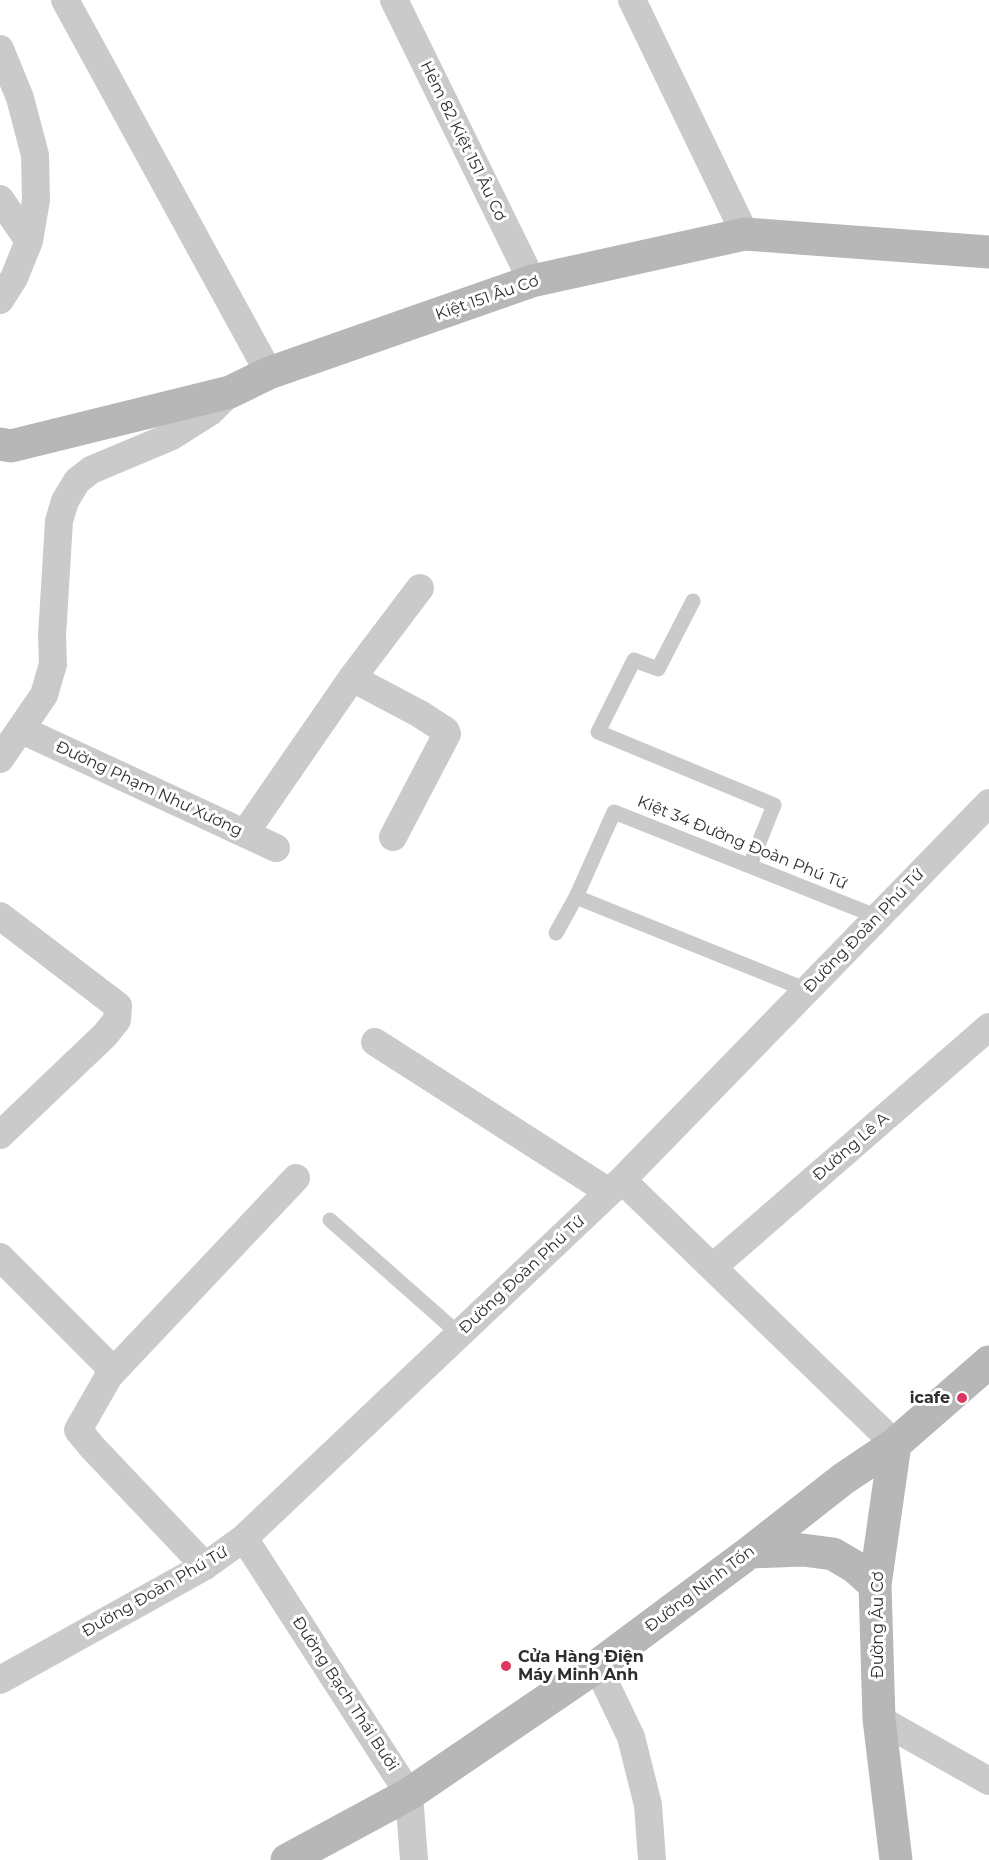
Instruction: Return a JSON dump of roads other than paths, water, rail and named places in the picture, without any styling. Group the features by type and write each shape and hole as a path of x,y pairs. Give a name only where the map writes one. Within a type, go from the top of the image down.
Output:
{"street":[{"path":"65,0 269,374"},
{"name":"Hẻm 82 Kiệt 151 Âu Cơ","path":"394,0 532,281"},
{"path":"632,0 745,234"},
{"path":"0,49 20,98 35,155 36,200 29,241 14,278 0,300"},
{"path":"0,199 29,241"},
{"name":"Kiệt 151 Âu Cơ","path":"0,444 11,446 124,420 230,392 269,374 532,281 745,234 989,252"},
{"path":"0,759 44,695 52,664 59,521 65,501 77,481 91,470 172,436 210,412 230,392"},
{"path":"245,833 352,678 420,588"},
{"path":"352,678 420,714 446,731 447,734 393,837"},
{"name":"Đường Phạm Như Xương","path":"22,730 276,848"},
{"name":"Đường Đoàn Phú Tứ","path":"0,1680 205,1566 244,1538 616,1186 989,803"},
{"path":"0,916 118,1006 117,1020 105,1035 0,1135"},
{"name":"Đường Lê A","path":"713,1267 989,1027"},
{"path":"375,1041 616,1186 713,1267 895,1444 989,1362"},
{"path":"205,1566 78,1430 109,1377 296,1178"},
{"path":"0,1257 108,1365 109,1377"},
{"name":"Đường Ninh Tốn","path":"287,1860 409,1794 597,1666 750,1552 843,1479 895,1444"},
{"name":"Đường Âu Cơ","path":"895,1444 875,1584 879,1719 896,1860"},
{"name":"Đường Bạch Thái Bưởi","path":"244,1538 409,1794 414,1860"},
{"path":"750,1552 803,1550 833,1554 855,1567 875,1584"},
{"path":"597,1666 631,1737 648,1805 652,1860"},
{"path":"879,1719 989,1781"}],"lane":[{"path":"693,601 658,669 634,660 598,732 774,805 750,865"},
{"name":"Kiệt 34 Đường Đoàn Phú Tứ","path":"576,897 614,812 878,917"},
{"path":"556,933 576,897 807,990"},
{"path":"330,1220 459,1334"}],"place":[{"name":"icafe","path":"962,1398"},
{"name":"Cửa Hàng Điện Máy Minh Anh","path":"506,1666"}]}
